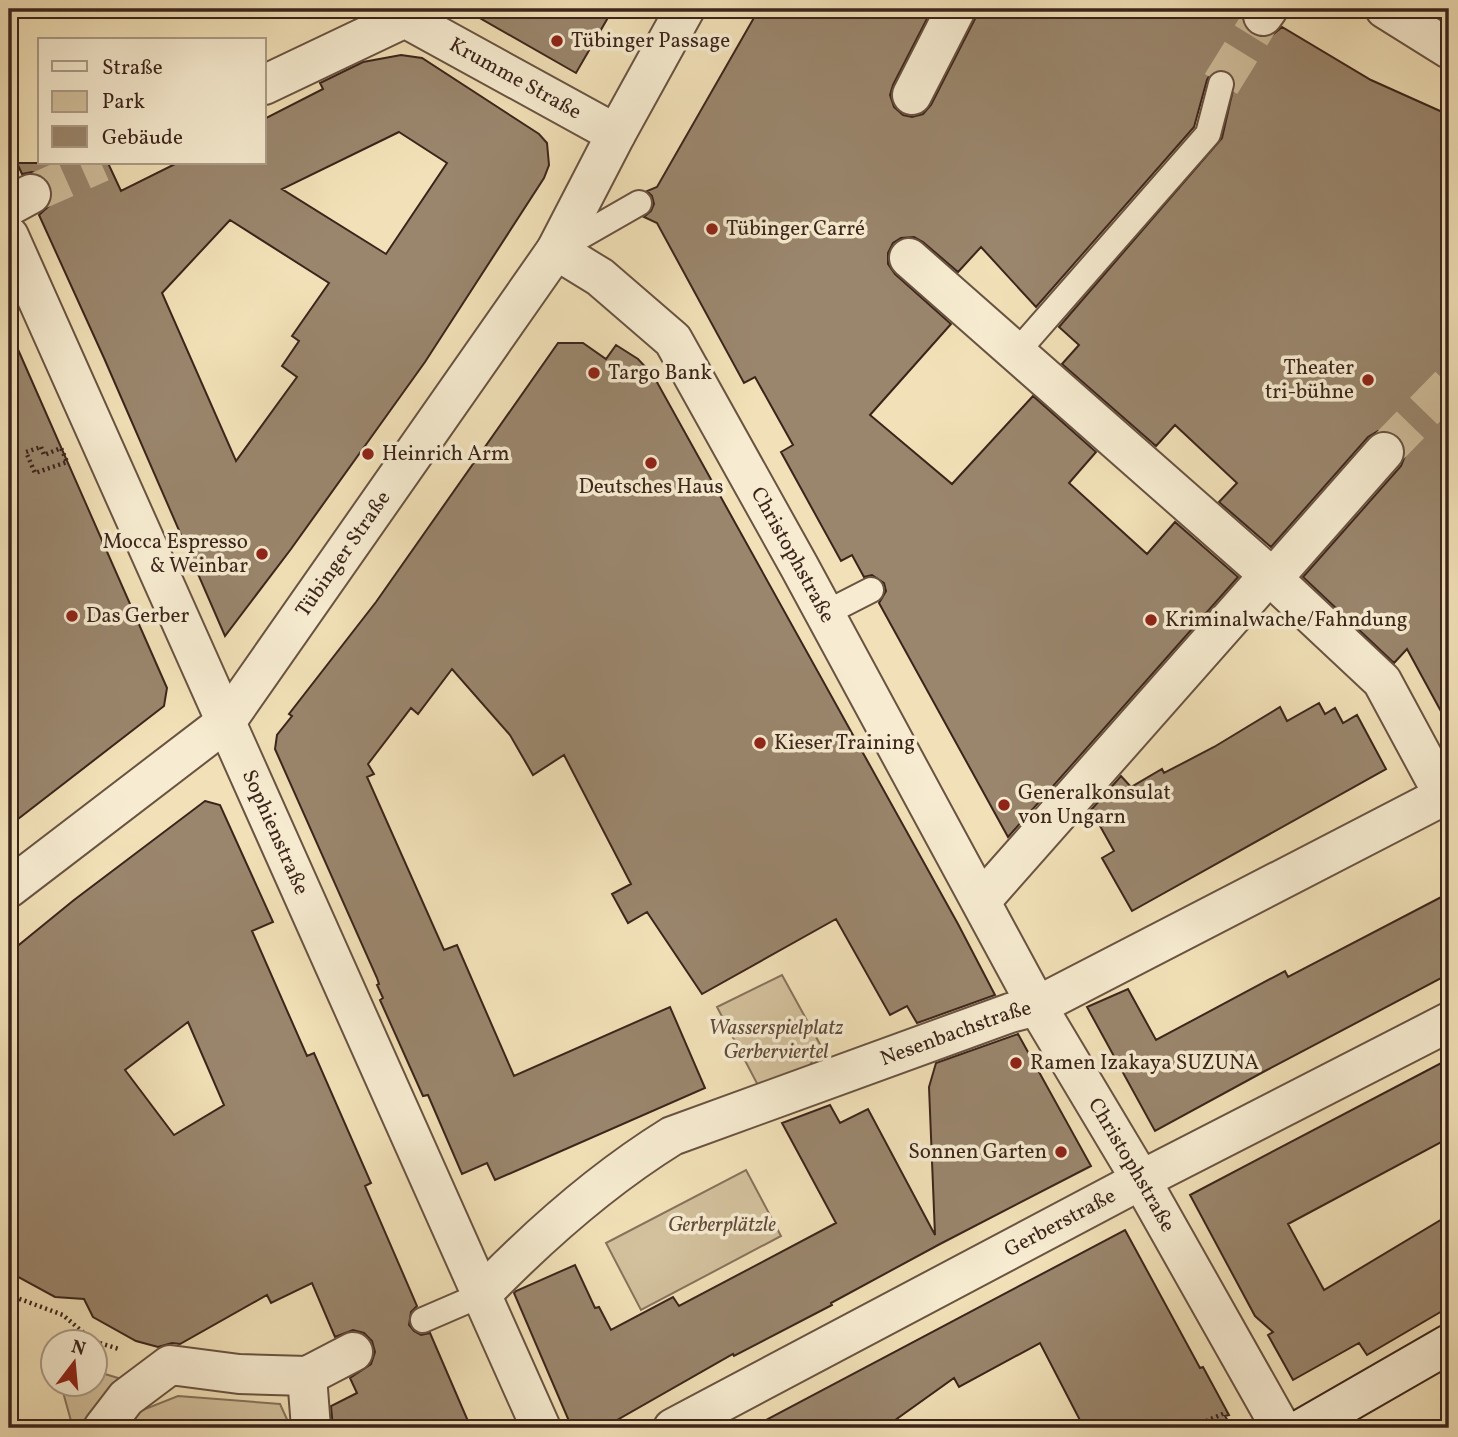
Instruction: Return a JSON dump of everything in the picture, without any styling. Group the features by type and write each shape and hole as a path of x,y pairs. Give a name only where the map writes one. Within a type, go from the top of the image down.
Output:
{"street":[{"name":"Tübinger Straße","path":"9,888 226,722 556,250 685,9"},
{"path":"912,96 956,9"},
{"path":"1385,9 1449,49"},
{"name":"Krumme Straße","path":"266,84 405,18 616,134"},
{"name":"Sophienstraße","path":"9,236 541,1428"},
{"name":"Christophstraße","path":"556,250 600,277 673,341 1037,1006 1281,1428"},
{"path":"909,258 1269,575 1382,681 1446,794"},
{"path":"981,901 1269,575 1280,570 1384,452"},
{"name":"Nesenbachstraße","path":"481,1295 532,1242 631,1162 672,1136 984,1022 1037,1006 1446,794"},
{"name":"Gerberstraße","path":"673,1428 1140,1180 1449,1022"},
{"path":"1303,1428 1449,1344"},
{"path":"103,1428 126,1398 170,1365 239,1374 307,1376 353,1352"},
{"path":"307,1376 311,1428"}],"lane":[{"path":"1016,353 1208,134 1220,85"},
{"path":"556,250 639,203"},
{"path":"824,614 872,590"},
{"path":"424,1320 481,1295"}],"path":[{"path":"41,446 44,455 61,448 67,461 35,473 26,452 41,446"},
{"path":"9,1295 64,1315 93,1341 170,1365"},
{"path":"1189,1428 1202,1423 1206,1428"}],"green space":[{"name":"Wasserspielplatz Gerberviertel","path":"782,975 821,1046 806,1072 762,1093 717,1007"},
{"name":"Gerberplätzle","path":"746,1170 781,1236 641,1310 606,1243"},
{"path":"108,1375 128,1381 102,1405 84,1428 73,1428 65,1398 108,1398"},
{"path":"178,1396 280,1404 291,1428 121,1428 135,1413"}],"building":[{"name":"Tübinger Passage","path":"464,9 613,9 576,73"},
{"path":"759,9 932,9 890,95 894,107 903,115 912,117 923,114 931,105 978,9 1243,9 1243,24 1251,34 1260,38 1271,36 1282,27 1371,80 1449,115 1449,726 1407,649 1394,663 1303,577 1401,466 1405,446 1399,436 1388,431 1378,431 1368,437 1271,547 1219,502 1237,483 1175,425 1156,446 1062,364 1079,345 1059,327 1222,138 1235,81 1231,73 1218,70 1211,73 1207,80 1194,127 1036,307 981,247 958,272 914,237 901,238 893,243 888,253 888,264 895,274 951,324 870,415 952,484 1033,396 1096,452 1069,483 1147,554 1175,522 1238,577 1008,837 879,603 886,591 884,583 872,575 864,577 852,555 841,561 781,452 793,445 755,377 744,383 657,223 644,217 654,204 647,191 657,187"},
{"path":"401,55 422,58 539,134 547,143 549,165 544,178 425,362 225,636 39,215 50,205 53,194 50,184 42,175 32,172 22,174 17,163 108,164 121,191 175,164 266,164 266,118 323,89 320,83 363,62","holes":["399,132 447,163 386,254 282,189","230,220 329,283 292,336 299,341 282,366 297,377 236,461 162,293"]},
{"name":"Das Gerber","path":"9,329 167,688 164,706 9,826"},
{"path":"558,343 583,343 606,359 616,345 638,359 653,375 995,995 917,1023 907,1006 890,1015 836,919 702,994 647,912 628,923 612,894 631,884 564,755 533,775 510,735 452,669 418,714 411,708 368,764 374,774 367,777 444,950 457,945 514,1076 670,1007 705,1088 495,1180 487,1163 462,1174 428,1095 423,1096 380,1000 383,998 377,978 275,749 277,735 292,716 289,714 376,602"},
{"path":"1319,703 1325,714 1335,708 1343,723 1357,715 1386,769 1132,911 1102,858 1114,851 1091,810 1121,776 1131,787 1162,769 1164,773 1214,747 1280,707 1287,721"},
{"path":"205,801 220,805 273,922 252,931 307,1056 314,1053 371,1183 365,1186 417,1306 411,1312 409,1325 421,1335 430,1333 471,1428 333,1428 331,1406 357,1393 350,1378 371,1364 375,1352 372,1341 364,1333 353,1330 335,1337 312,1283 271,1303 267,1295 180,1344 158,1347 136,1341 93,1317 84,1299 55,1297 9,1272 9,953","holes":["188,1022 224,1105 174,1135 125,1070"]},
{"path":"1449,893 1449,974 1155,1131 1087,1007 1128,989 1156,1040 1285,971 1288,977"},
{"path":"1018,1034 1091,1166 940,1244 831,1303 832,1305 734,1356 733,1354 603,1428 572,1428 514,1293 516,1291 575,1265 595,1308 599,1307 611,1330 673,1297 679,1306 836,1223 782,1123 830,1105 840,1123 868,1109 935,1235 929,1087 936,1063"},
{"path":"1449,1059 1449,1138 1288,1224 1324,1290 1449,1215 1449,1307 1367,1355 1359,1343 1293,1380 1268,1335 1273,1332 1255,1316 1190,1195"},
{"path":"1125,1230 1200,1368 1203,1367 1229,1415 1225,1416 1232,1428 1084,1428 1040,1343 959,1387 954,1378 884,1428 751,1428"}],"tunnel":[{"path":"1221,84 1263,16"},
{"path":"31,194 99,164"},
{"path":"1384,452 1449,385"}],"place":[{"name":"Tübinger Passage","path":"557,41"},
{"name":"Tübinger Carré","path":"712,229"},
{"name":"Targo Bank","path":"594,373"},
{"name":"Theater tri-bühne","path":"1368,380"},
{"name":"Heinrich Arm","path":"368,454"},
{"name":"Deutsches Haus","path":"651,463"},
{"name":"Mocca Espresso & Weinbar","path":"262,554"},
{"name":"Das Gerber","path":"72,616"},
{"name":"Kriminalwache/Fahndung","path":"1151,620"},
{"name":"Kieser Training","path":"760,743"},
{"name":"Generalkonsulat von Ungarn","path":"1004,805"},
{"name":"Ramen Izakaya SUZUNA","path":"1016,1063"},
{"name":"Sonnen Garten","path":"1061,1152"}]}
